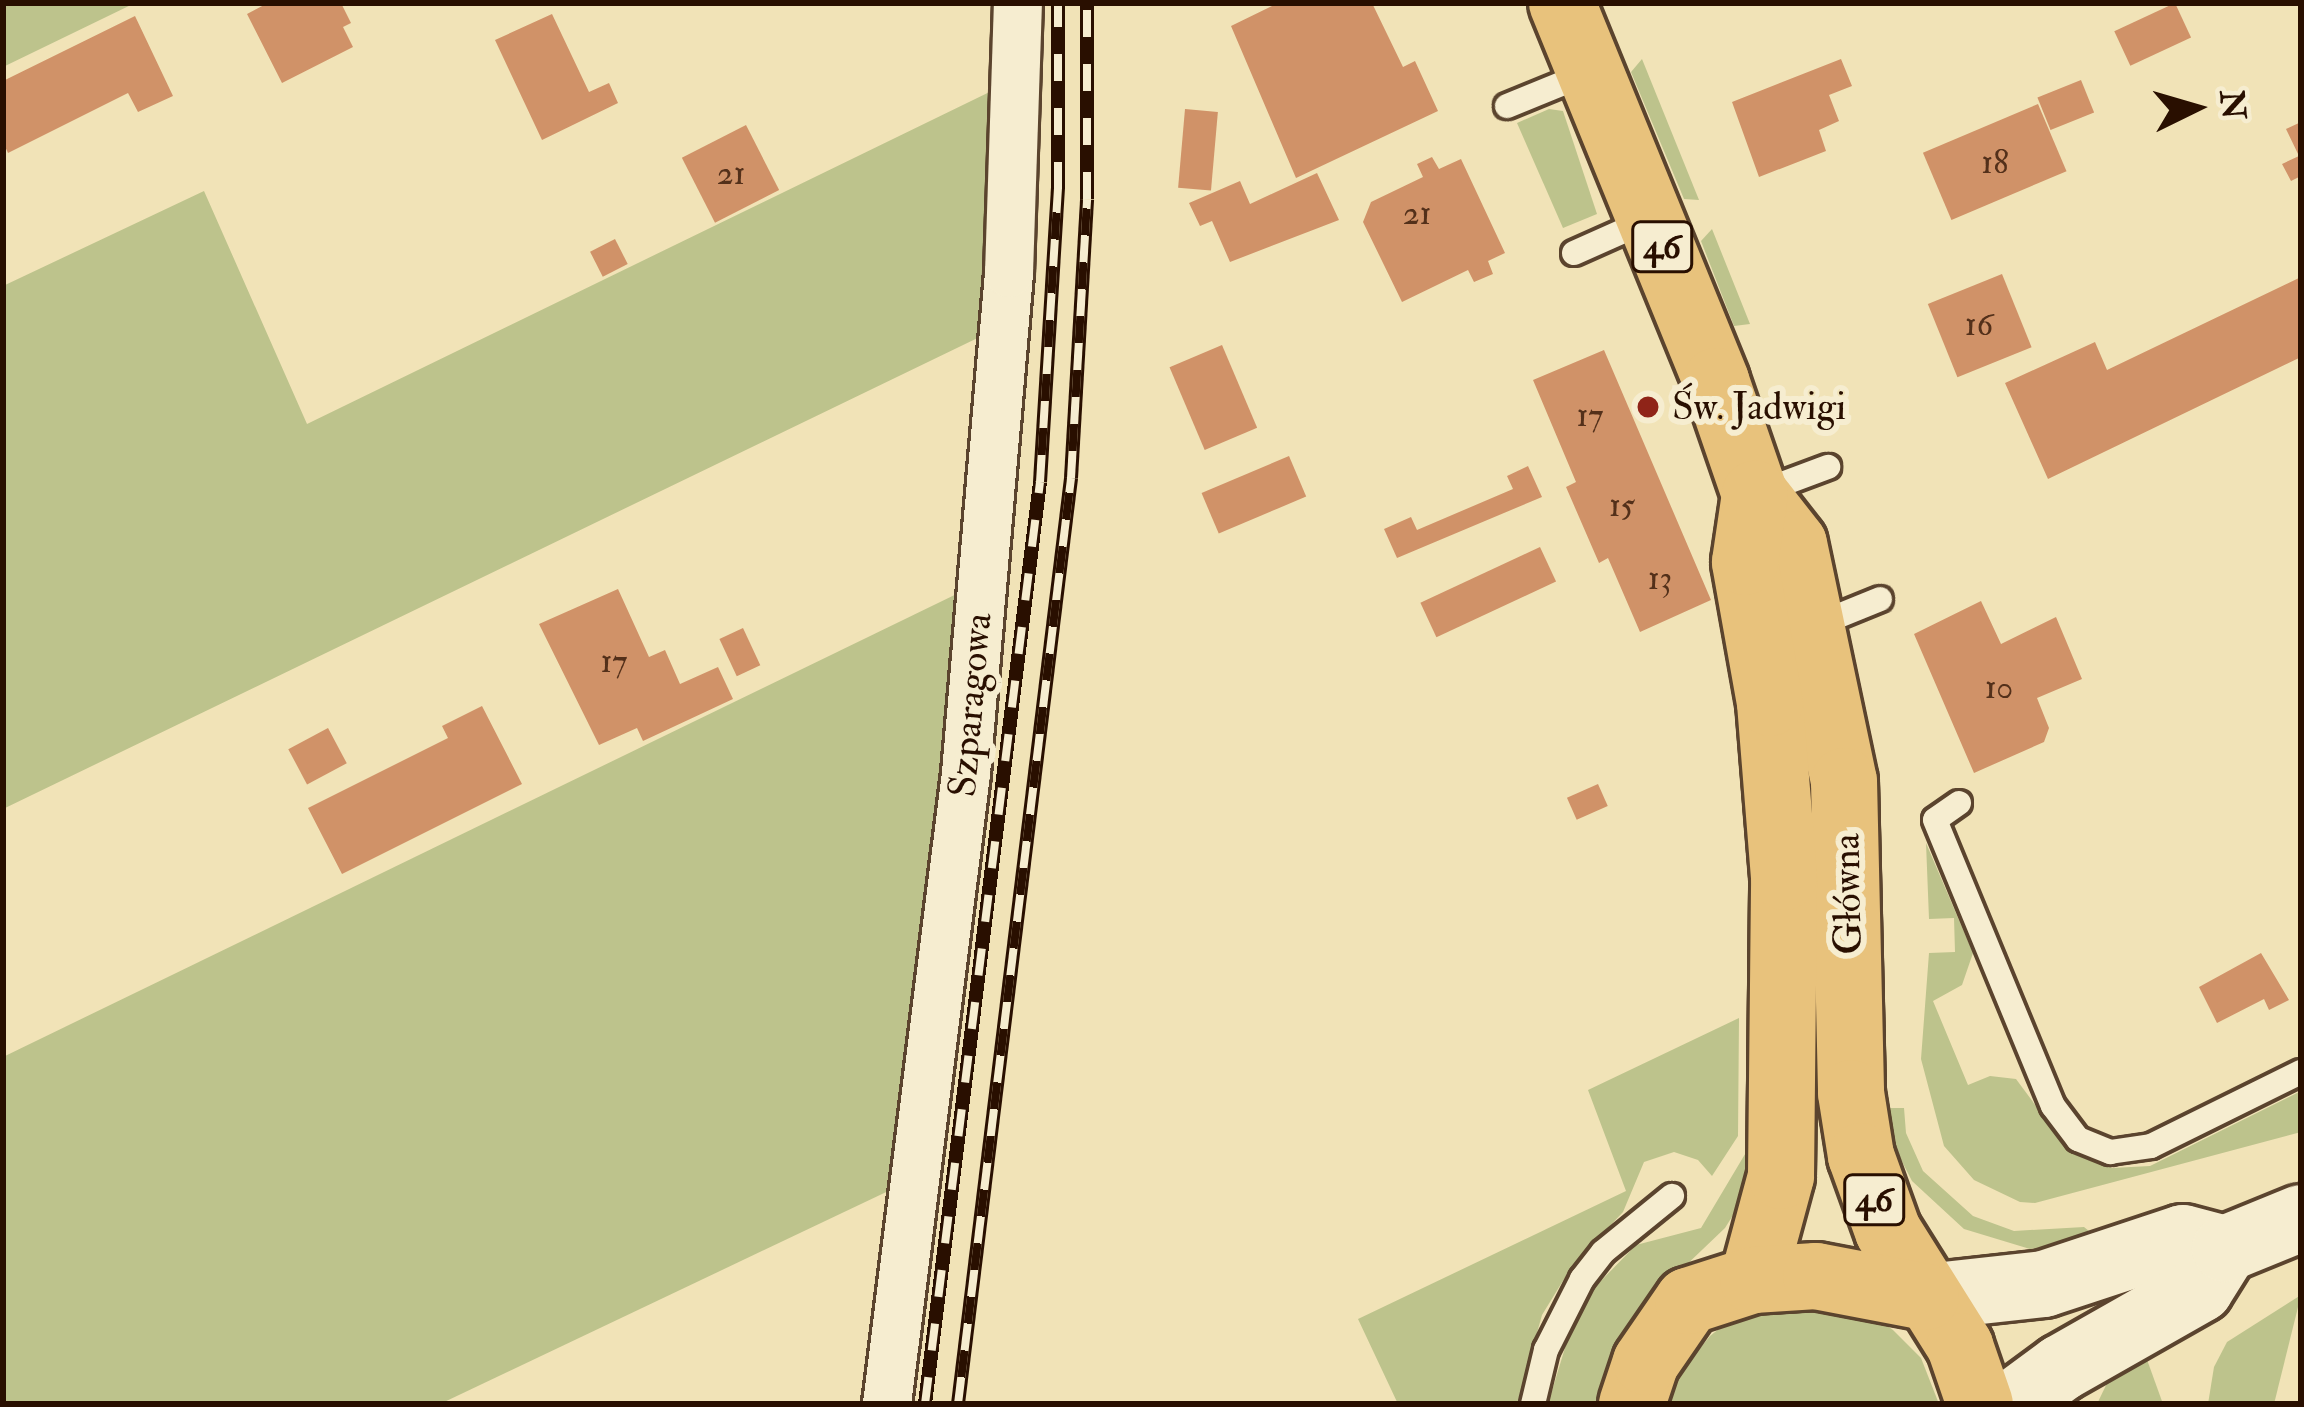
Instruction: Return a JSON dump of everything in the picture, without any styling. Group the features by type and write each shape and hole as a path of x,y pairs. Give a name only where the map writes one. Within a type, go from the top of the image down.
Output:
{"main road":[{"name":"Główna","path":"1562,3 1716,381 1754,494 1794,544 1768,616 1784,877 1780,1176 1753,1280"},
{"name":"Główna","path":"1768,616 1845,799 1854,1124 1870,1193 1927,1297"},
{"path":"2012,1404 2061,1368 2200,1289 2225,1249 2301,1218"},
{"path":"1927,1297 2044,1284 2183,1238 2225,1249"},
{"name":"46","path":"1632,1404 1646,1362 1688,1301 1753,1280 1816,1276 1927,1297 1960,1346 1980,1404"}],"street":[{"name":"Szparagowa","path":"887,1404 966,773 1009,273 1018,3"}],"lane":[{"path":"1508,106 1591,72"},
{"path":"1574,253 1650,220"},
{"path":"1754,494 1828,467"},
{"path":"1768,616 1880,599"},
{"path":"1959,803 1935,820 2053,1106 2078,1139 2110,1152 2151,1147 2301,1072"},
{"path":"1533,1404 1546,1350 1582,1279 1604,1252 1672,1196"}],"green space":[{"path":"3,3 135,3 3,67"},
{"path":"1642,59 1699,200 1684,199 1631,72"},
{"path":"1006,84 990,332 3,809 3,286 204,191 307,424"},
{"path":"1549,109 1563,111 1597,214 1563,228 1517,123"},
{"path":"1712,229 1750,324 1734,326 1701,241"},
{"path":"971,587 901,1185 440,1404 3,1404 3,1057"},
{"path":"1926,843 1973,953 1962,985 1933,1001 1968,1085 1990,1076 2016,1079 2070,1152 2112,1168 2150,1166 2301,1091 2301,1132 2035,1203 2020,1202 1974,1180 1944,1146 1921,1059 1929,953 1955,952 1954,918 1929,919"},
{"path":"1739,1018 1738,1136 1712,1176 1698,1160 1674,1152 1644,1162 1623,1212 1572,1266 1542,1315 1517,1404 1398,1404 1358,1319 1626,1191 1588,1090"},
{"path":"1887,1108 1904,1108 1906,1133 1923,1171 1973,1216 2014,1231 2084,1227 2099,1239 2030,1249 1964,1229 1912,1181 1891,1140"},
{"path":"1754,1139 1740,1204 1725,1228 1636,1313 1615,1345 1595,1404 1548,1404 1571,1328 1595,1287 1636,1245 1701,1228"},
{"path":"2301,1295 2274,1404 2208,1404 2214,1367 2227,1342"},
{"path":"1782,1301 1876,1318 1921,1358 1939,1404 1668,1404 1683,1369 1710,1336 1725,1324"},
{"path":"2141,1343 2163,1404 2097,1404 2109,1379"}],"building":[{"path":"268,3 341,3 351,23 343,27 353,47 282,83 247,14"},
{"path":"1278,3 1372,3 1403,67 1415,61 1438,111 1296,178 1231,26"},
{"path":"2175,3 2191,37 2130,66 2114,31"},
{"path":"552,14 589,92 609,83 618,103 542,140 495,40"},
{"path":"135,16 173,96 138,112 128,93 8,153 3,142 3,81"},
{"path":"1841,59 1852,86 1829,95 1839,121 1819,130 1826,151 1759,177 1732,102"},
{"path":"2081,80 2094,112 2051,130 2037,98"},
{"path":"2038,104 2067,171 1951,220 1923,153"},
{"path":"1185,109 1218,112 1211,191 1178,188"},
{"path":"2301,122 2301,176 2291,181 2282,164 2299,156 2286,129"},
{"path":"746,125 779,190 715,223 682,158"},
{"path":"1432,157 1439,169 1461,159 1505,253 1488,261 1493,274 1474,282 1468,270 1402,302 1363,222 1371,202 1423,177 1417,164"},
{"path":"1317,173 1339,220 1230,262 1212,221 1200,226 1189,203 1240,181 1250,204"},
{"path":"615,239 628,264 603,277 590,252"},
{"path":"2002,274 2032,347 1957,377 1928,304"},
{"path":"2301,277 2301,357 2048,479 2005,383 2095,342 2107,370"},
{"path":"1222,345 1257,428 1205,450 1170,367"},
{"path":"1604,350 1711,600 1640,632 1608,558 1599,563 1566,487 1576,482 1533,380"},
{"path":"1289,456 1306,497 1219,534 1202,493"},
{"path":"1528,466 1542,497 1397,558 1384,529 1411,517 1417,530 1513,489 1507,476"},
{"path":"1540,547 1556,581 1436,637 1420,603"},
{"path":"618,589 649,657 665,650 680,684 718,667 733,699 643,741 637,728 599,745 539,624"},
{"path":"1981,601 2001,644 2056,617 2082,679 2037,698 2049,728 2044,742 1974,773 1914,634"},
{"path":"743,628 760,665 737,676 719,639"},
{"path":"482,706 522,784 342,874 308,808 448,738 442,726"},
{"path":"328,728 347,763 307,784 288,749"},
{"path":"1598,784 1608,806 1577,820 1567,798"},
{"path":"2261,953 2289,1000 2269,1010 2264,999 2217,1023 2199,987"}],"railway":[{"path":"925,1404 1040,482 1058,189 1058,3"},
{"path":"958,1404 1071,478 1087,199 1087,3"}],"place":[{"name":"Św. Jadwigi","path":"1648,407"}]}
